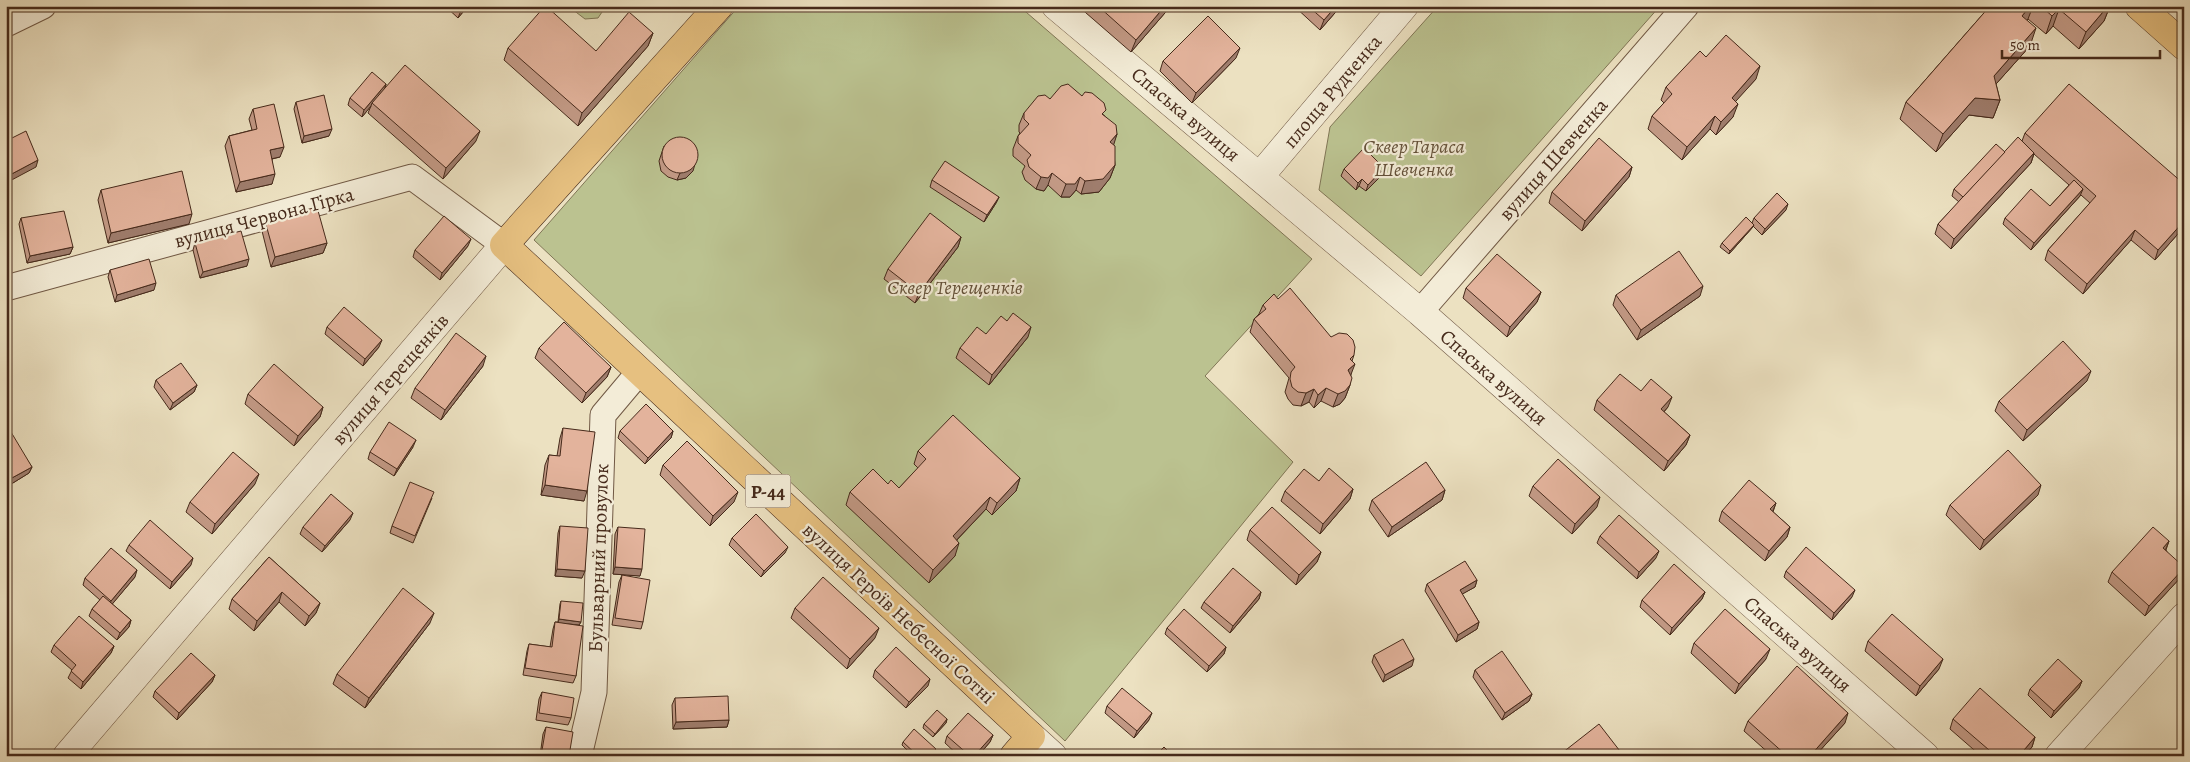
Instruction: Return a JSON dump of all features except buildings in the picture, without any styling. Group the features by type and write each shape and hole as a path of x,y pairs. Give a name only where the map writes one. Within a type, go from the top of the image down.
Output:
{"main road":[{"name":"вулиця Терещенків","path":"504,246 719,6"},
{"path":"2140,6 2184,46"},
{"name":"вулиця Героїв Небесної Сотні","path":"504,246 640,372 1023,746"}],"street":[{"path":"6,24 42,6"},
{"name":"Спаська вулиця","path":"1056,6 1420,312 1925,756"},
{"name":"площа Рудченка","path":"1260,176 1404,6"},
{"name":"вулиця Шевченка","path":"1420,312 1686,6"},
{"name":"вулиця Червона Гірка","path":"6,288 412,177 504,246"},
{"name":"вулиця Терещенків","path":"67,756 504,246"},
{"name":"Бульварний провулок","path":"579,756 594,692 603,415 640,372"},
{"path":"2059,756 2184,617"},
{"name":"вулиця Героїв Небесної Сотні","path":"1023,746 1053,756"}],"green space":[{"path":"568,6 606,6 598,18 585,19"},
{"name":"Сквер Терещенків","path":"739,6 1019,6 1312,259 1205,376 1293,462 1065,741 534,240"},
{"name":"Сквер Тараса Шевченка","path":"1438,6 1660,6 1421,276 1319,190 1330,127"}]}
